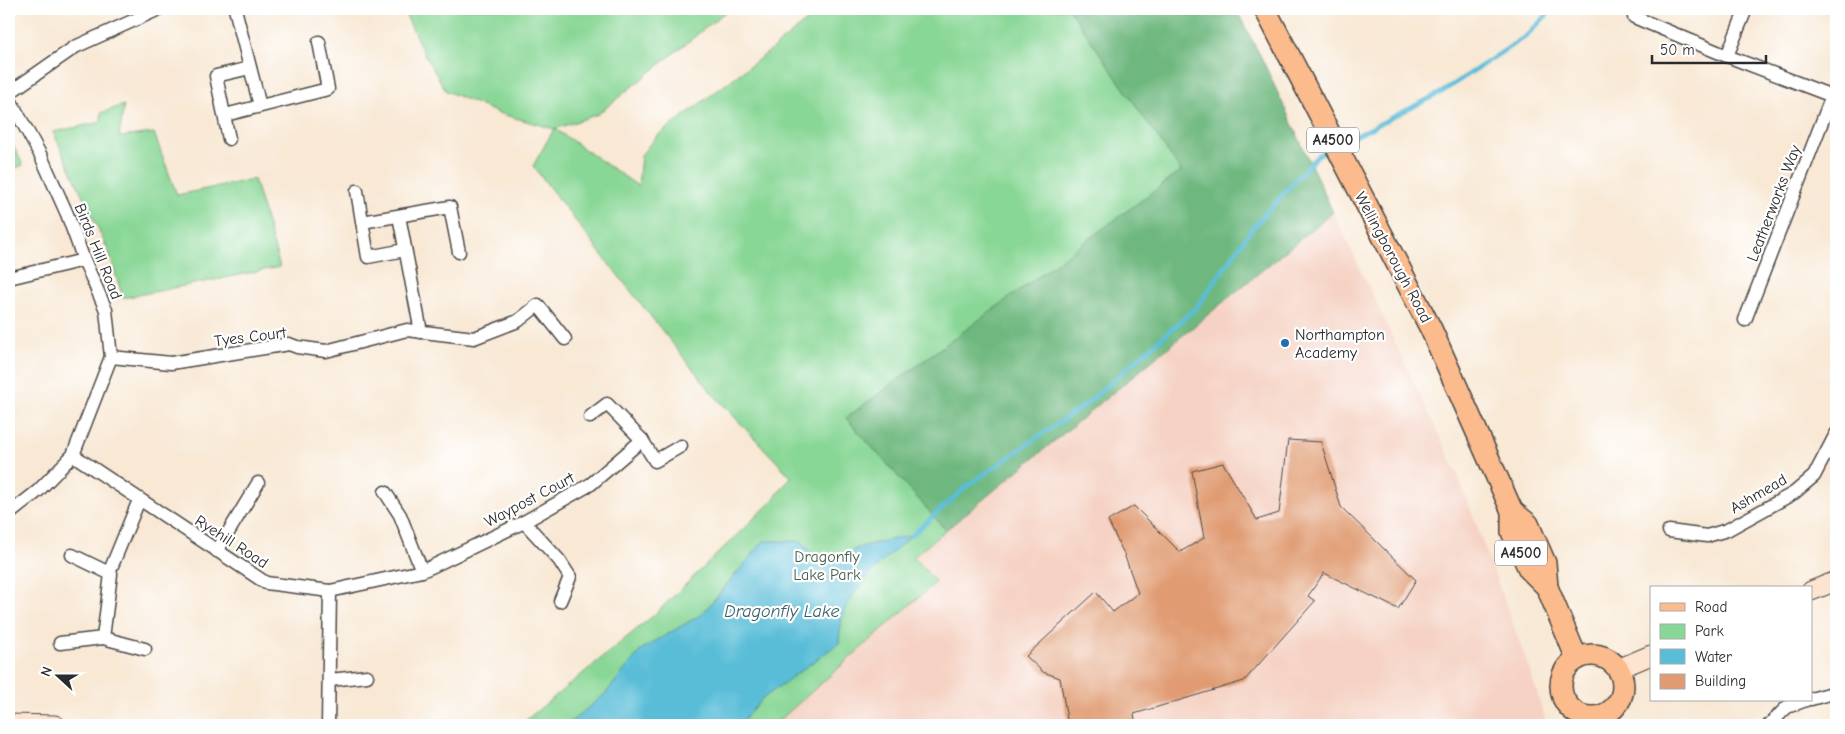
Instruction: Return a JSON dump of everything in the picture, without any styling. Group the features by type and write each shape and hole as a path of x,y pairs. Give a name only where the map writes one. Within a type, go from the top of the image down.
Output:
{"main road":[{"name":"Wellingborough Road","path":"1265,9 1432,329 1512,511 1528,524 1545,562 1547,587 1577,658"},
{"path":"1588,655 1610,660 1618,669 1622,678 1621,698 1601,721 1578,714 1569,708 1563,698 1560,689 1561,680 1564,672 1577,658 1588,655"}],"street":[{"path":"9,93 75,47 159,9"},
{"path":"235,9 260,106"},
{"path":"1727,56 1746,9"},
{"name":"Leatherworks Way","path":"1634,18 1727,56 1834,93 1745,320"},
{"path":"225,115 328,89 319,42"},
{"path":"229,139 216,76 250,68"},
{"name":"Birds Hill Road","path":"9,98 41,156 106,310 111,357 73,455 38,491 9,514"},
{"path":"357,191 368,257 405,250"},
{"path":"362,222 450,207 459,252"},
{"path":"399,216 421,332"},
{"path":"9,278 84,260"},
{"name":"Tyes Court","path":"111,357 171,363 289,344 326,351 407,330 474,338 518,321 538,304 565,339"},
{"path":"590,417 608,404 642,440 655,462 681,446"},
{"name":"Ashmead","path":"1669,531 1707,536 1727,530 1794,493 1814,476 1836,434"},
{"name":"Waypost Court","path":"422,571 524,522 591,484 642,440"},
{"name":"Ryehill Road","path":"73,455 266,582 330,591 422,571"},
{"path":"217,551 258,482"},
{"path":"385,492 400,515 422,571"},
{"path":"103,638 111,574 109,573 139,500"},
{"path":"524,522 559,560 570,577 560,601"},
{"path":"72,555 109,573"},
{"path":"1812,591 1836,581"},
{"path":"328,725 330,591"},
{"path":"60,643 103,638 146,649"},
{"path":"1618,669 1650,655"},
{"path":"330,680 367,676"},
{"path":"1812,698 1836,692"},
{"path":"1769,725 1787,707 1801,702"},
{"path":"9,724 55,725"}],"shaded area":[{"name":"Northampton Academy","path":"1333,212 1457,473 1527,662 1547,725 774,725 936,582 913,557"}],"green space":[{"name":"Dragonfly Lake Park","path":"403,9 729,9 598,114 555,129 638,186 641,155 657,136 775,47 821,9 1069,9 1182,171 846,418 946,530 913,557 936,582 774,725 520,725 654,615 771,502 791,477 712,393 533,166 554,129 498,113 446,91 424,54"},
{"path":"1069,9 1236,9 1263,61 1333,212 946,530 846,418 1181,171"},
{"path":"124,105 119,137 154,133 177,195 254,179 280,267 123,298 108,250 53,132 101,122 101,113"},
{"path":"9,137 23,165 9,171"}],"water":[{"name":"Dragonfly Lake","path":"912,535 874,570 857,590 843,616 839,643 762,699 739,725 567,725 605,694 642,649 702,614 764,541 801,541 821,564 863,546"}],"building":[{"path":"1288,440 1321,442 1341,507 1416,580 1398,609 1324,573 1308,596 1315,601 1244,681 1134,714 1136,725 1068,725 1060,678 1043,672 1026,656 1096,592 1113,612 1138,593 1124,554 1108,521 1134,506 1180,552 1204,538 1192,471 1223,463 1257,520 1279,513"}],"waterway":[{"path":"1340,144 1442,92 1526,36 1553,9"},
{"path":"912,535 967,486 1086,404 1197,307 1251,230 1318,155 1331,148"}],"place":[{"name":"Northampton Academy","path":"1285,343"}]}
